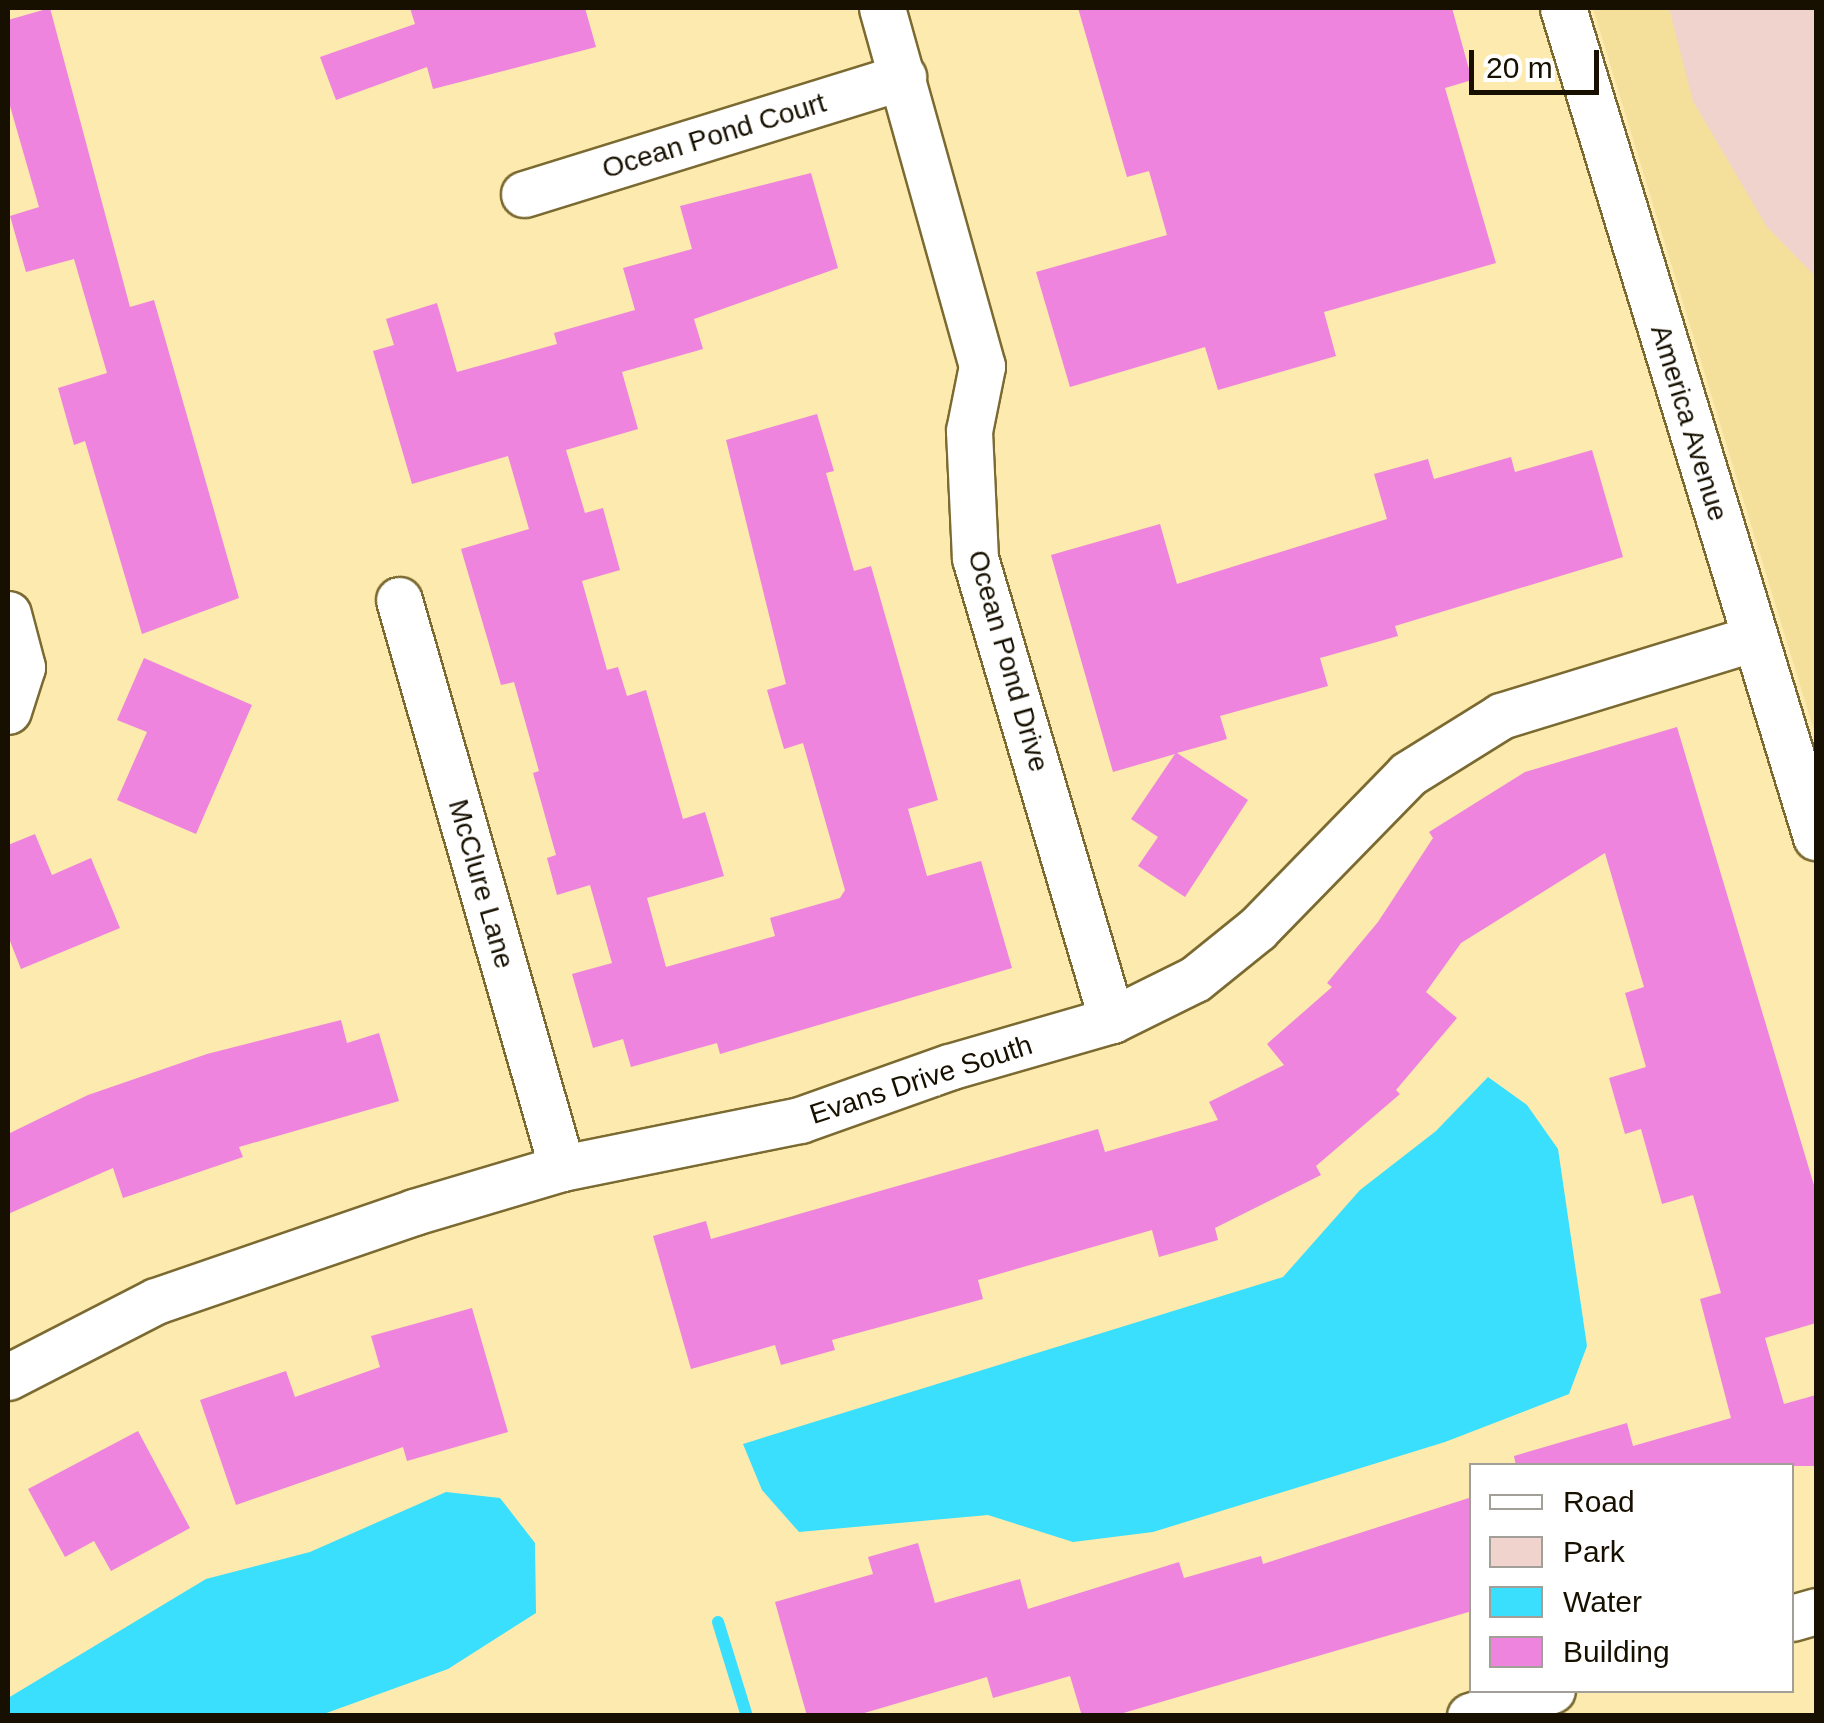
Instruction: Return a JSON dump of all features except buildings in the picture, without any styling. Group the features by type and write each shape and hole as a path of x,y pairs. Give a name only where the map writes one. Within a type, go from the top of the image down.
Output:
{"street":[{"name":"Ocean Pond Drive","path":"882,8 982,366 968,450 975,558 1112,1020"},
{"name":"America Avenue","path":"1563,8 1816,838"},
{"name":"Ocean Pond Court","path":"524,194 903,78"},
{"name":"McClure Lane","path":"399,600 562,1168"},
{"path":"8,614 22,667 8,710"},
{"name":"Evans Drive South","path":"8,1377 156,1301 562,1168 800,1120 949,1067 1112,1020 1195,979 1257,930 1408,774 1500,716 1754,638"},
{"path":"1470,1716 1543,1693"}],"shaded area":[{"path":"1593,8 1816,8 1816,737"}],"green space":[{"path":"1669,8 1816,8 1816,277 1767,227 1693,101"}],"water":[{"path":"1488,1077 1527,1105 1558,1149 1587,1346 1569,1394 1445,1442 1153,1532 1073,1542 988,1515 799,1532 762,1490 743,1444 1283,1277 1360,1190 1436,1131"},
{"path":"446,1492 500,1498 535,1543 536,1613 448,1669 321,1715 8,1715 8,1698 206,1579 310,1552"}],"waterway":[{"path":"718,1622 747,1716"}]}
